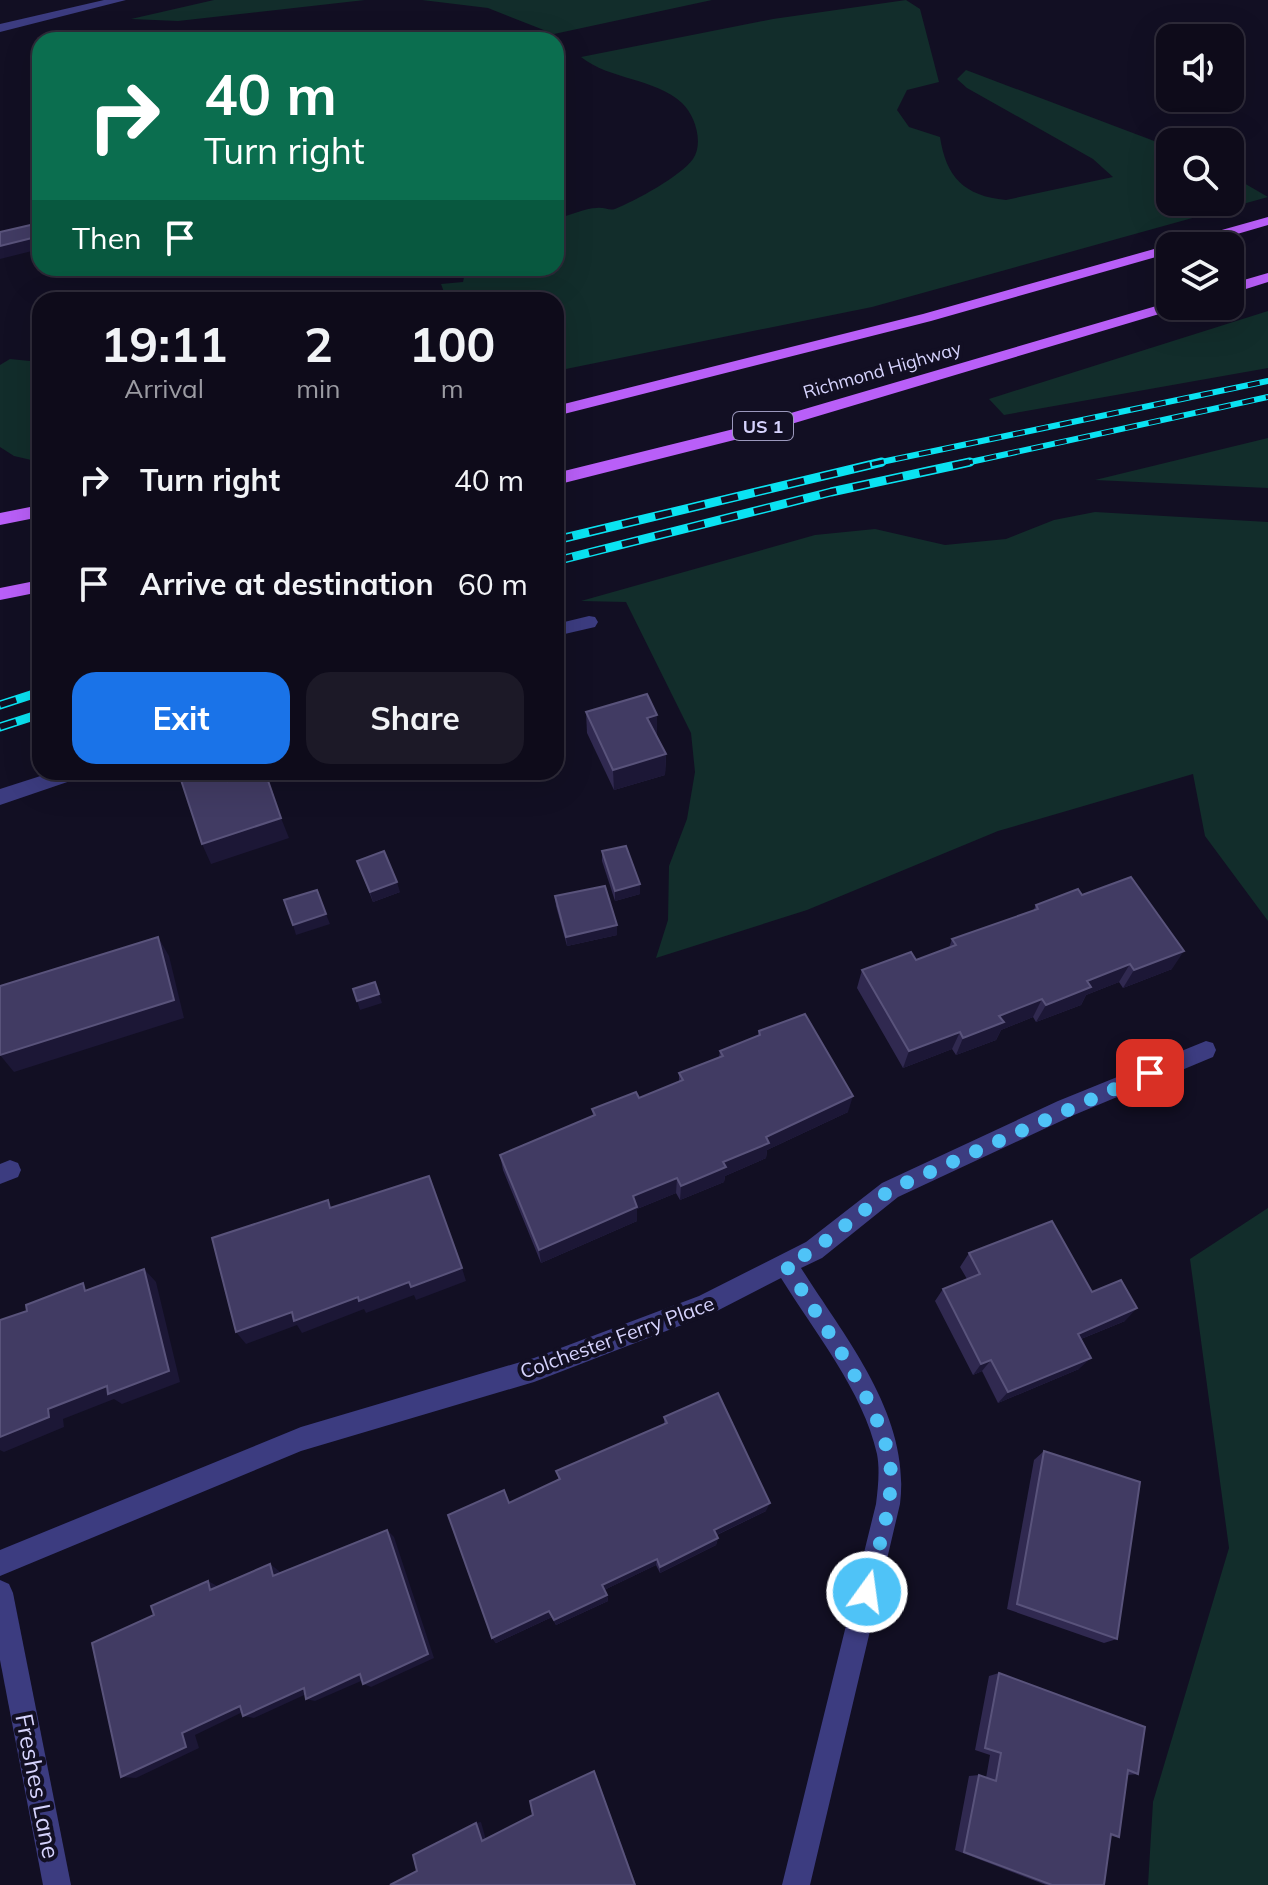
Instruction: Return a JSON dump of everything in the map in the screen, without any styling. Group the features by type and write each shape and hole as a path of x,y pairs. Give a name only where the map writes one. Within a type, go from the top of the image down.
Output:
{"main road":[{"path":"1229,232 1268,221"},
{"name":"Richmond Highway","path":"564,409 926,318 1156,253"},
{"path":"1244,285 1268,277"},
{"name":"Richmond Highway","path":"564,477 752,430 1156,310"},
{"path":"0,519 32,513"},
{"path":"0,594 32,588"}],"street":[{"path":"0,28 120,0"},
{"path":"564,628 589,622"},
{"path":"0,797 51,780"},
{"name":"Colchester Ferry Place","path":"0,1563 301,1439 534,1370 705,1305 814,1250 890,1190 1066,1108 1206,1050"},
{"path":"786,1265 871,1408 889,1454 891,1478 888,1504 796,1885"},
{"name":"Freshes Lane","path":"0,1593 57,1885"}],"green space":[{"path":"214,0 365,0 178,21 131,19"},
{"path":"422,0 712,0 563,32 549,32 488,8"},
{"path":"906,0 920,9 939,82 907,90 897,110 909,127 940,137 952,173 968,189 1006,200 1113,177 1093,159 967,88 957,79 966,70 1156,142 1156,216 1200,216 872,307 564,369 564,292 444,292 441,284 463,282 464,276 564,276 564,216 587,209 613,209 624,205 668,180 693,159 698,137 691,115 682,103 659,88 605,70 581,57 773,19"},
{"path":"1244,183 1268,197 1244,204"},
{"path":"1268,311 1268,368 1004,415 989,399 1244,320"},
{"path":"10,359 32,361 32,460 14,456 0,447 0,365"},
{"path":"1268,438 1268,488 1095,480"},
{"path":"1095,512 1268,522 1268,921 1205,836 1193,774 998,831 807,910 656,958 668,920 669,866 687,819 695,772 691,733 626,602 581,601 815,535 875,529 945,545 1006,539 1054,520"},
{"path":"1268,1208 1268,1885 1148,1885 1153,1802 1229,1548 1190,1259"}],"building":[{"path":"32,225 32,238 0,246 0,232"},
{"path":"647,694 657,715 647,718 666,754 613,770 586,712"},
{"path":"181,780 268,780 281,818 202,844"},
{"path":"626,846 640,884 615,891 602,851"},
{"path":"384,851 397,882 370,892 357,861"},
{"path":"1131,877 1184,951 1134,970 1130,964 1087,981 1091,987 1046,1005 1042,999 999,1016 1004,1022 963,1038 960,1032 909,1051 862,970 911,952 916,960 956,945 952,939 1038,909 1036,905 1078,889 1082,895"},
{"path":"605,886 617,925 566,937 555,896"},
{"path":"317,890 326,914 293,925 284,900"},
{"path":"158,937 174,1000 0,1055 0,986"},
{"path":"375,982 379,994 357,1001 353,989"},
{"path":"805,1014 853,1096 766,1137 769,1143 723,1162 726,1167 681,1186 677,1178 633,1196 637,1207 539,1250 500,1155 595,1115 592,1109 636,1092 639,1098 683,1080 679,1073 723,1056 720,1051 760,1035 759,1031"},
{"path":"429,1176 462,1268 411,1287 409,1282 359,1301 358,1297 294,1321 292,1312 236,1332 212,1238 328,1200 330,1208"},
{"path":"1052,1221 1092,1292 1121,1280 1137,1308 1078,1334 1091,1358 1008,1392 991,1360 981,1364 943,1289 980,1274 969,1253"},
{"path":"144,1269 169,1371 108,1394 107,1386 48,1409 49,1417 0,1437 0,1320 27,1311 26,1305 83,1283 85,1291"},
{"path":"718,1393 770,1503 714,1530 718,1538 660,1567 657,1559 602,1585 607,1595 554,1620 549,1611 492,1638 448,1515 504,1490 509,1503 560,1479 556,1471 667,1423 664,1417"},
{"path":"1044,1451 1140,1482 1117,1639 1017,1604"},
{"path":"387,1530 428,1654 363,1684 360,1674 306,1699 304,1688 243,1716 240,1706 182,1733 186,1747 121,1777 92,1643 154,1615 151,1606 208,1581 210,1590 270,1564 273,1576"},
{"path":"999,1673 1145,1727 1138,1774 1128,1770 1119,1837 1111,1834 1104,1885 1052,1885 964,1852 979,1775 996,1781 1001,1753 985,1748"},
{"path":"594,1771 635,1885 390,1885 417,1871 413,1855 476,1823 482,1841 533,1815 530,1801"}],"railway":[{"path":"872,464 1268,381"},
{"path":"961,464 1268,397"},
{"path":"564,538 882,462"},
{"path":"564,559 831,492 970,462"},
{"path":"0,705 32,695"},
{"path":"0,727 32,717"}],"route":[{"path":"867,1592 888,1504 891,1478 889,1454 871,1408 786,1265 814,1250 890,1190 1066,1108 1150,1073"}]}
